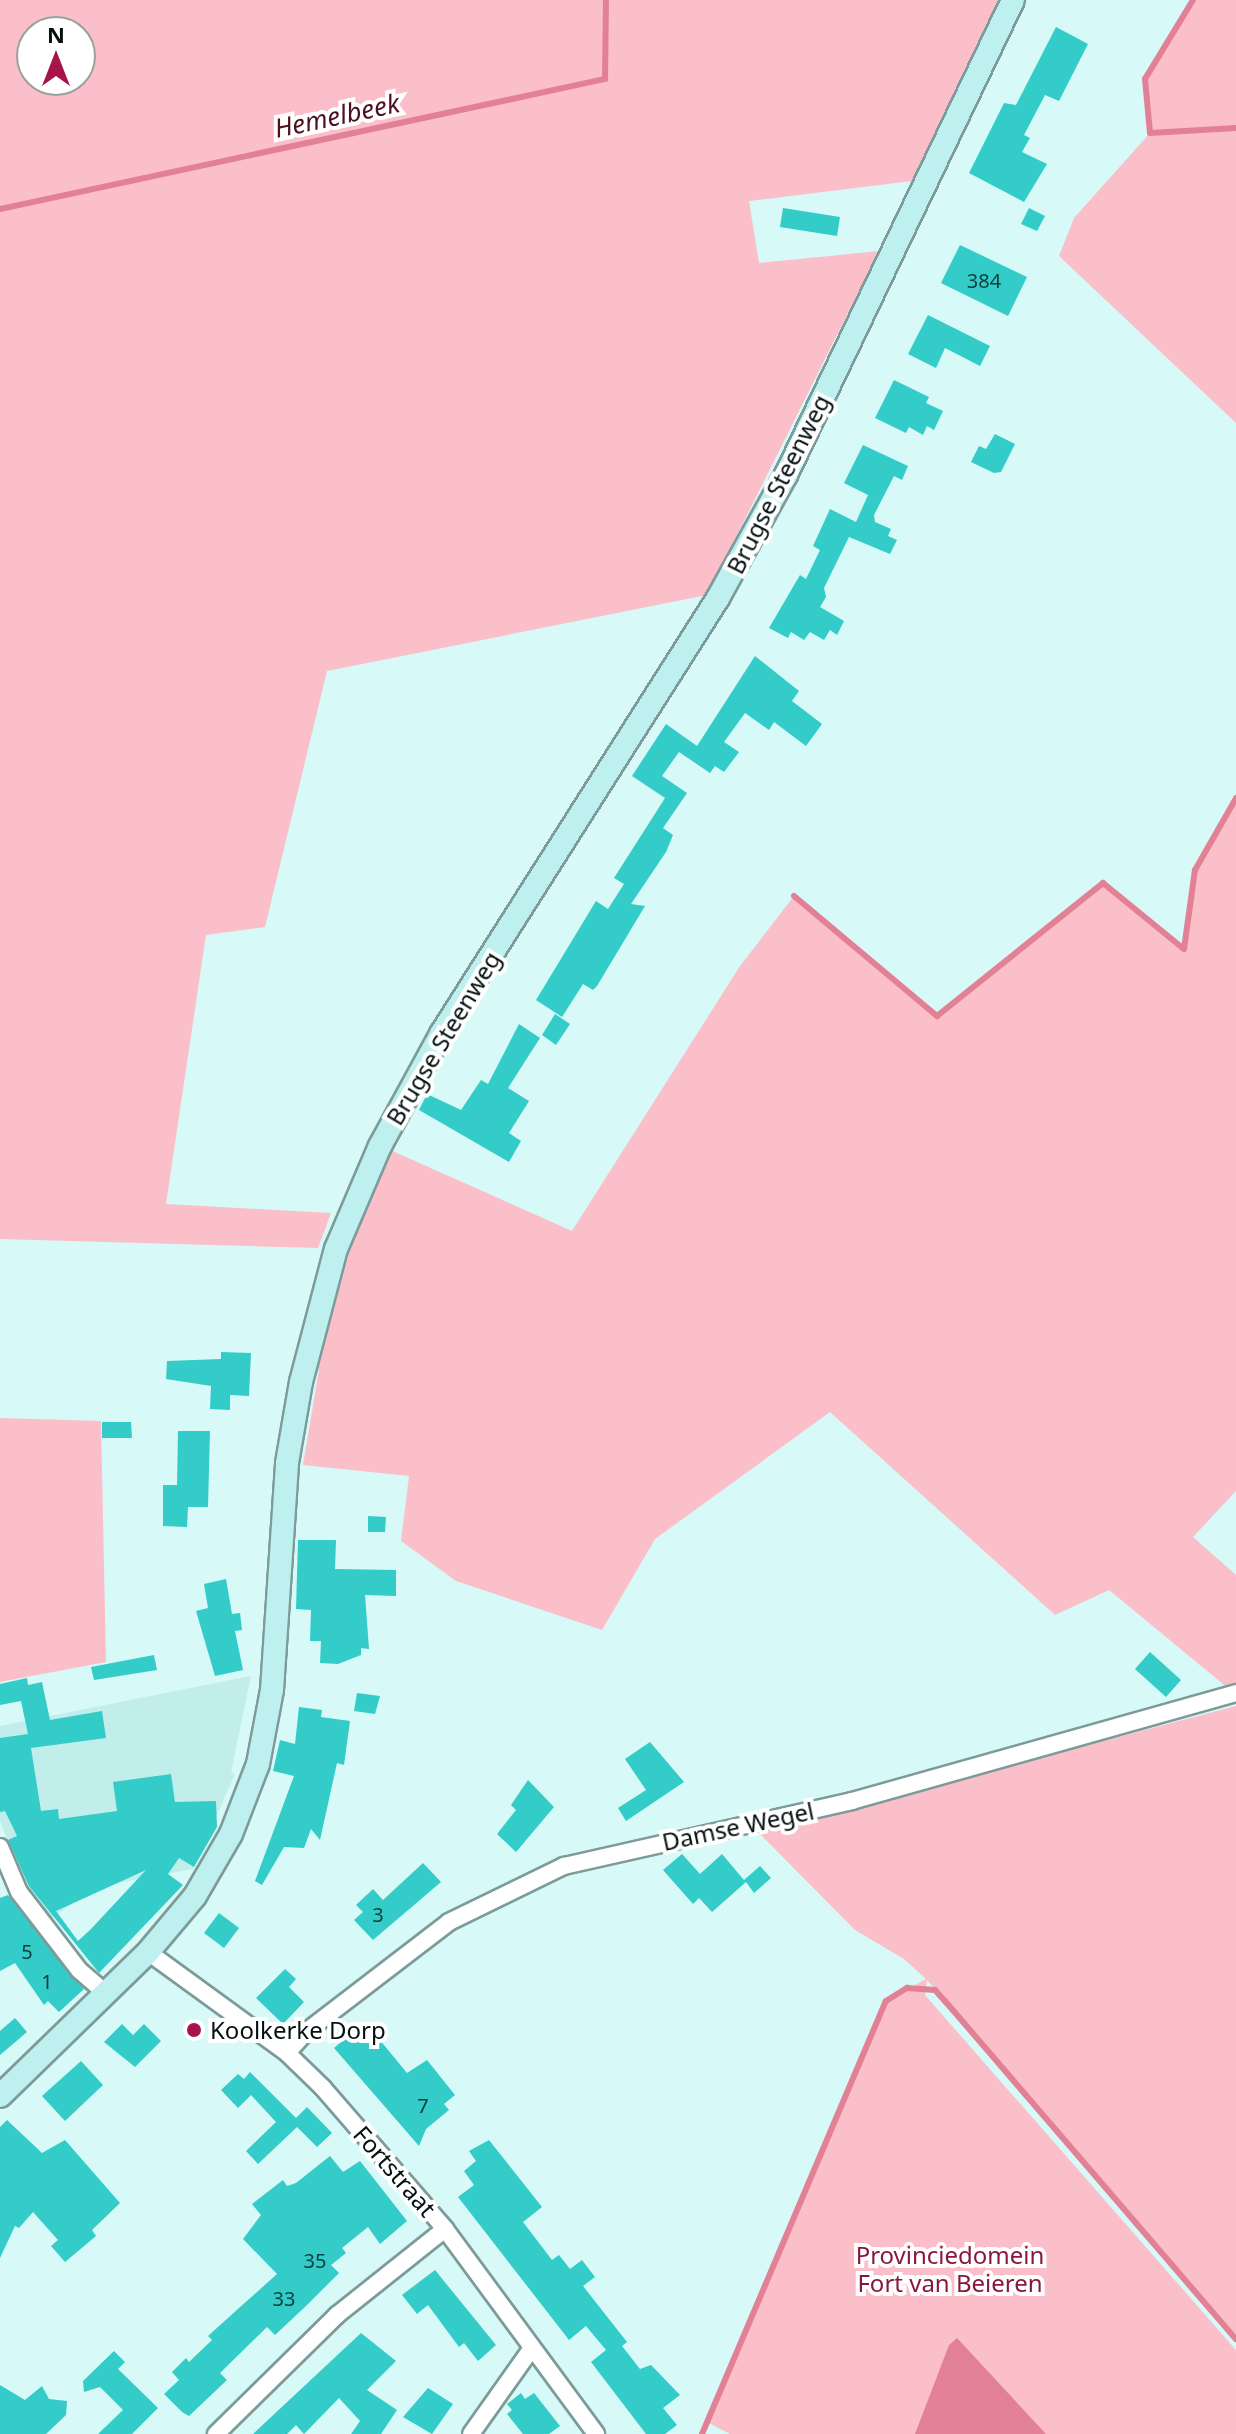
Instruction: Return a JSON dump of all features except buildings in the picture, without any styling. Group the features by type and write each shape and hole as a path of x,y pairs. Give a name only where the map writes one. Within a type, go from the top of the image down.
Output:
{"main road":[{"name":"Brugse Steenweg","path":"0,2096 148,1952 195,1896 231,1834 258,1764 272,1690 287,1463 301,1382 332,1262 380,1146 441,1034 632,742 726,585 793,461 1013,0"}],"street":[{"name":"Damse Wegel","path":"287,2053 307,2031 449,1922 564,1866 852,1801 1236,1693"},
{"path":"0,1847 19,1892 79,1970 104,1992"},
{"name":"Fortstraat","path":"148,1952 287,2053 445,2229 596,2434"},
{"path":"216,2434 337,2315 445,2229"},
{"path":"471,2434 532,2348"}],"shaded area":[{"path":"251,1676 231,1772 235,1774 193,1869 96,1887 49,1920 24,1882 0,1821 0,1726"},
{"path":"957,2338 1046,2434 915,2434 949,2345"}],"green space":[{"path":"0,0 998,0 912,181 749,201 759,263 879,251 707,595 327,671 265,927 206,935 166,1204 331,1213 318,1248 0,1239"},
{"path":"1193,0 1236,0 1236,423 1059,256 1074,218 1150,133 1145,79"},
{"path":"1236,798 1236,1491 1193,1537 1236,1575 1236,1687 1229,1689 1109,1590 1055,1615 830,1412 655,1539 602,1630 456,1581 401,1541 409,1476 303,1465 319,1370 313,1368 345,1250 388,1149 572,1231 740,966 794,896 937,1016 1103,883 1184,948 1195,870"},
{"path":"0,1418 101,1421 106,1662 0,1682"},
{"name":"Provinciedomein Fort van Beieren","path":"1236,1706 1236,2339 927,1980 925,1995 1236,2350 1236,2434 730,2434 707,2422 886,2001 926,1979 904,1959 855,1930 758,1832"}],"waterway":[{"name":"Hemelbeek","path":"0,209 605,79 606,0"},
{"path":"1193,0 1145,79 1150,133 1236,128"},
{"path":"794,896 937,1016 1103,883 1184,949 1195,870 1236,798"},
{"path":"702,2434 886,2001 907,1988 935,1990 1236,2339"}],"place":[{"name":"Koolkerke Dorp","path":"194,2030"}]}
